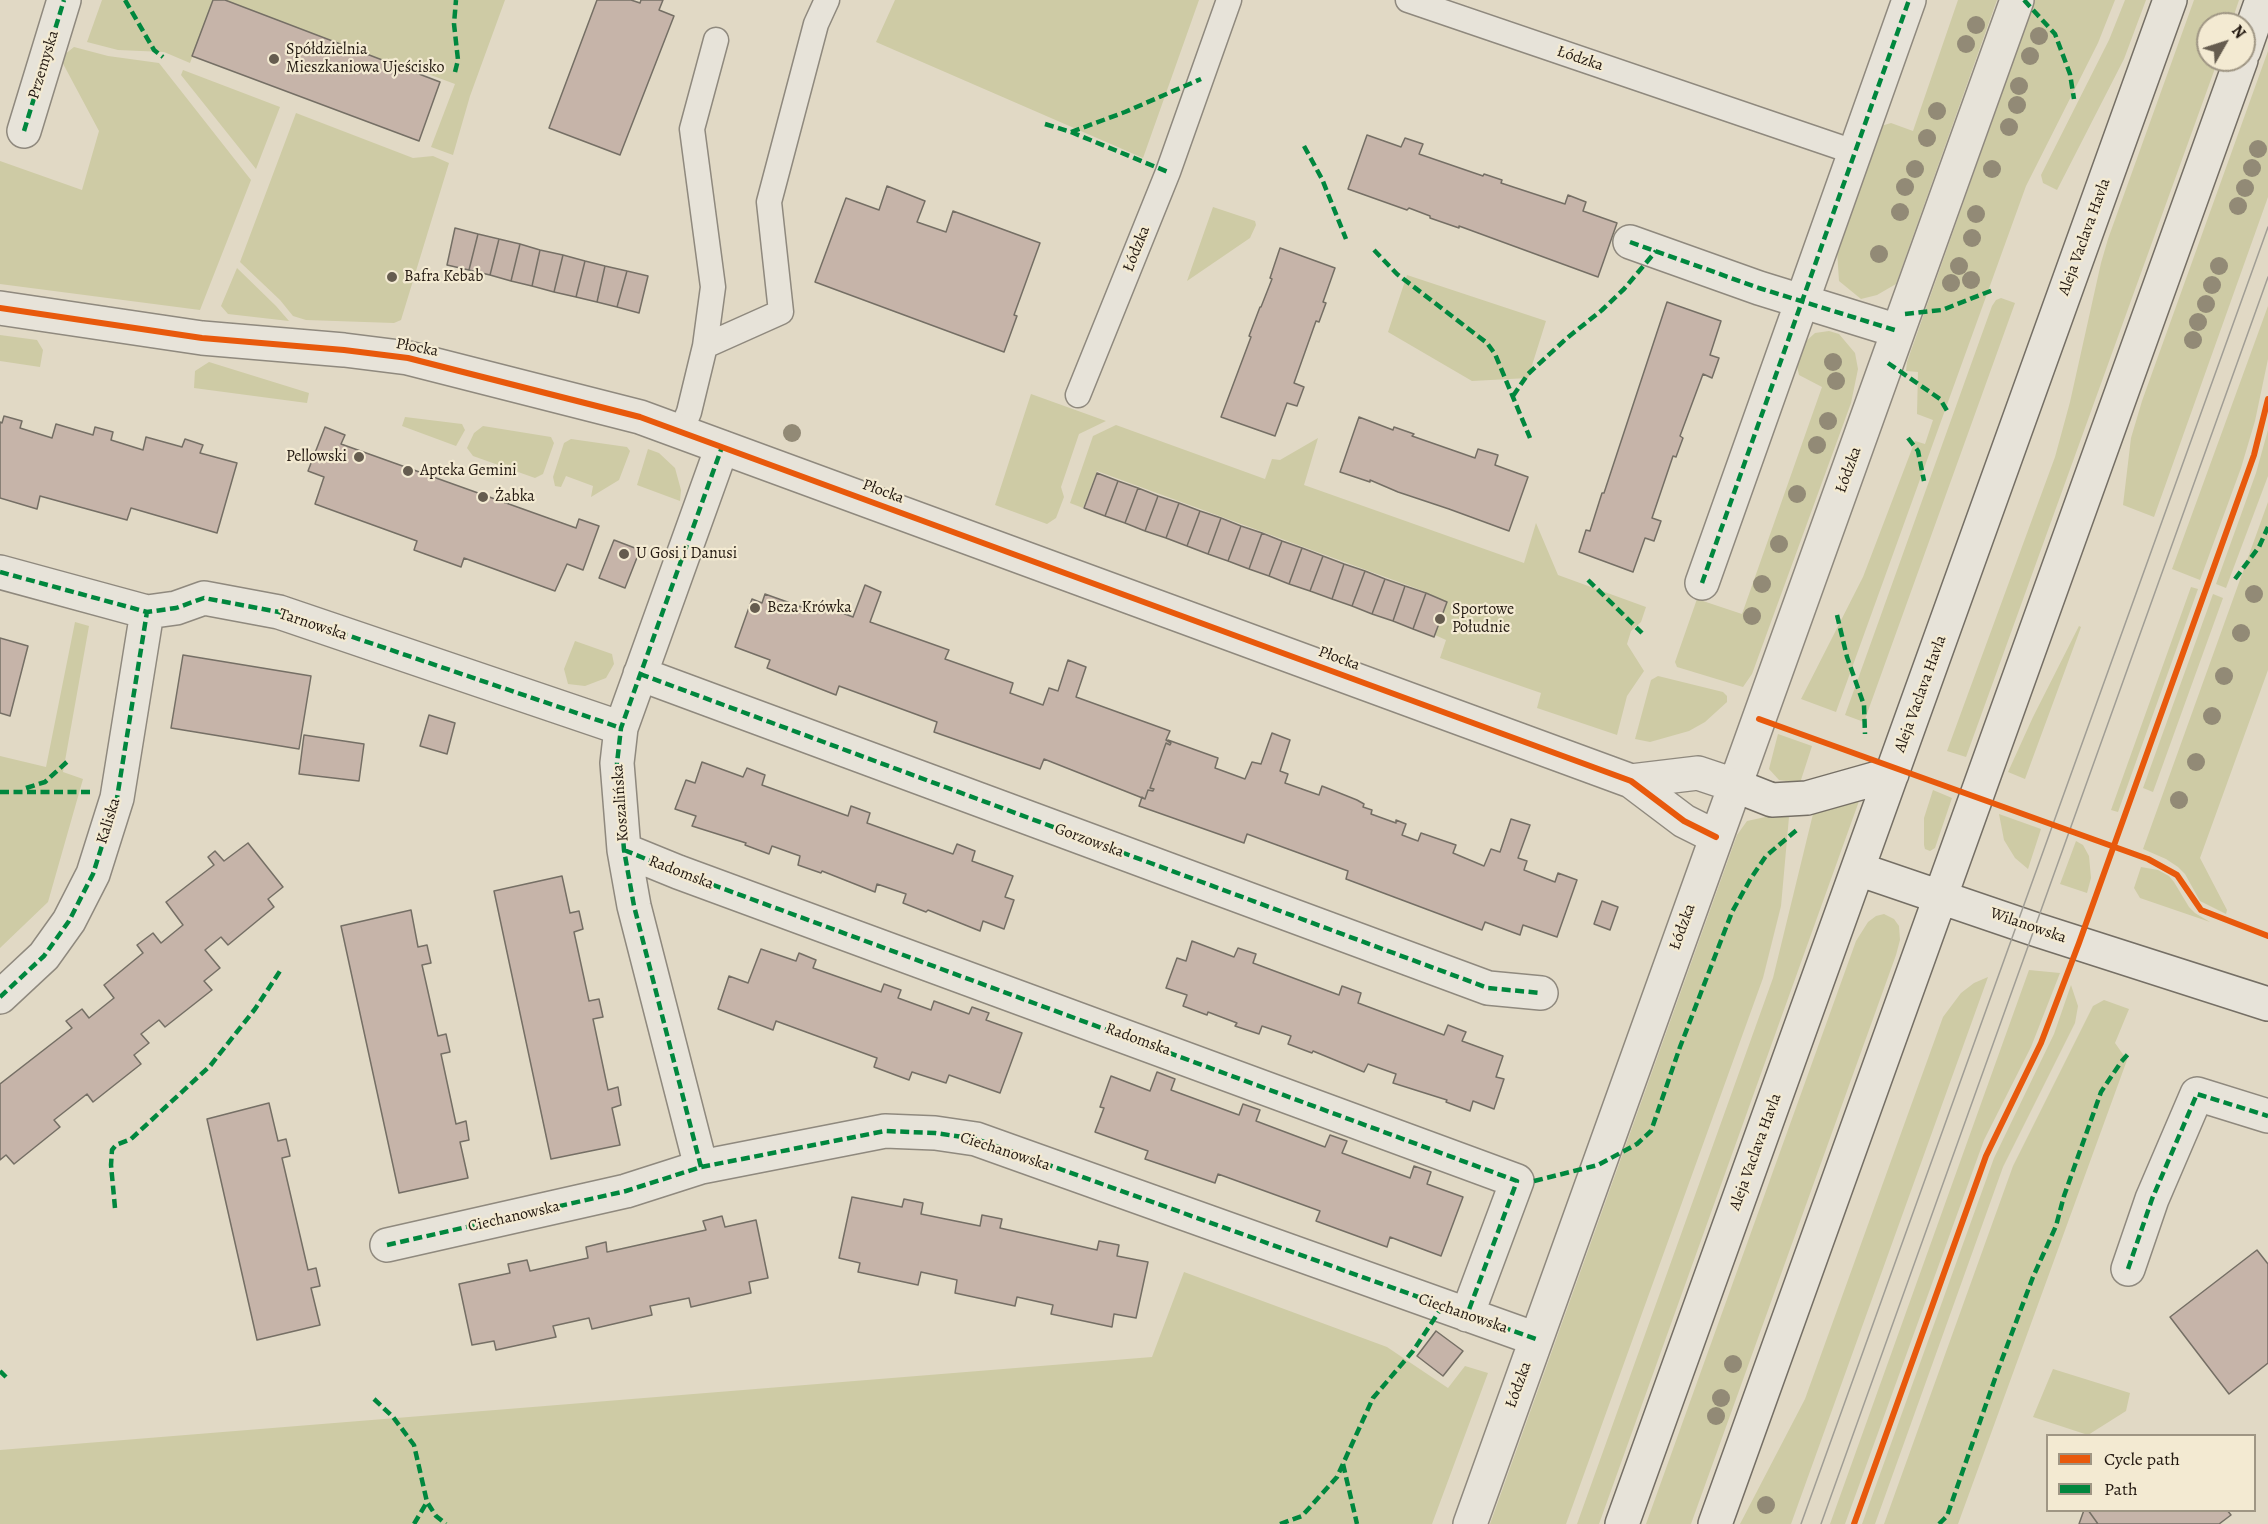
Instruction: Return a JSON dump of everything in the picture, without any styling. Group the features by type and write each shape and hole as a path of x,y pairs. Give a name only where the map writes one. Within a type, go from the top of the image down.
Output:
{"street":[{"name":"Przemyska","path":"24,131 64,0"},
{"path":"1702,583 1909,0"},
{"name":"Łódzka","path":"1470,1524 2017,0"},
{"name":"Aleja Vaclava Havla","path":"1622,1524 2170,0"},
{"path":"2256,17 2262,0"},
{"path":"1715,1524 2237,72"},
{"path":"1630,242 1898,331"},
{"name":"Płocka","path":"0,308 202,338 408,358 612,409 681,431 1631,781 1684,821 1716,837"},
{"name":"Koszalińska","path":"701,1167 634,906 624,850 617,763 621,728 722,447"},
{"name":"Tarnowska","path":"0,572 147,612 176,608 204,598 279,612 621,728"},
{"name":"Kaliska","path":"0,998 44,956 69,921 93,874 117,798 147,612"},
{"name":"Gorzowska","path":"640,674 1488,988 1541,993"},
{"name":"Płocka","path":"1631,781 1698,773 1772,800 1807,798 1892,774"},
{"name":"Radomska","path":"624,850 678,872 1517,1181 1467,1315"},
{"name":"Wilanowska","path":"1858,869 2034,929 2268,1004"},
{"path":"2128,1269 2152,1199 2197,1094 2268,1116"},
{"name":"Ciechanowska","path":"387,1245 626,1191 701,1167 885,1131 936,1133 976,1139 1536,1339"}],"lane":[{"path":"705,346 781,312 769,202 816,24 827,0"},
{"name":"Łódzka","path":"1078,395 1168,172 1229,0"},
{"name":"Łódzka","path":"1408,0 1854,152"},
{"path":"681,431 689,412 705,346 713,287 693,129 716,40"}],"shaded area":[{"path":"102,0 213,0 190,63 164,52 118,50 87,42"},
{"path":"225,0 505,0 470,96 453,155 431,147 455,84 409,67 408,70"},
{"path":"895,0 1199,0 1143,158 876,42"},
{"path":"1958,0 1997,0 1896,284 1877,295 1861,299 1839,281 1837,250 1881,126 1891,123 1913,131"},
{"path":"2035,0 2115,0 2098,43 2026,186 1836,712 1801,699 1863,577 1915,441 1925,444 1933,420 1917,414 1918,372 1906,371 1907,362"},
{"path":"2125,0 2146,0 2124,59 2057,190 2043,183 2041,175 2109,40"},
{"path":"2194,0 2239,0 2235,12 2196,12 2196,72 2214,72 1966,757 1947,751 2055,457 2108,239"},
{"path":"74,47 108,56 159,63 251,180 200,310 0,284 0,161 82,190 99,131 60,58"},
{"path":"2268,51 2268,197 2154,517 2123,505 2131,438 2142,401"},
{"path":"183,70 280,107 256,169 181,75"},
{"path":"296,113 413,158 433,156 449,163 401,320 394,323 306,320 293,316 280,300 240,262"},
{"path":"1213,207 1255,221 1256,225 1250,238 1187,281"},
{"path":"237,268 289,321 228,314 221,306"},
{"path":"1407,275 1546,321 1528,378 1472,381 1388,332"},
{"path":"2001,298 2015,303 1864,722 1845,715 1992,306 1996,300"},
{"path":"2268,306 2268,359 2255,421 2241,468 2200,580 2172,569"},
{"path":"1829,331 1839,334 1855,353 1858,369 1851,403 1752,674 1743,687 1677,667 1675,662 1697,599 1742,614 1822,387 1799,375 1796,362 1804,343 1815,333"},
{"path":"0,335 37,340 43,350 40,367 0,361"},
{"path":"209,362 309,393 307,403 194,388 195,371"},
{"path":"1031,394 1106,421 1079,434 1061,487 1064,497 1056,518 1047,524 995,505"},
{"path":"405,417 462,424 465,430 456,446 402,426"},
{"path":"1116,425 1265,479 1272,459 1280,460 1318,438 1304,485 1524,563 1536,523 1558,575 1646,607 1641,622 1631,631 1627,644 1644,671 1627,696 1617,735 1537,708 1541,693 1440,658 1446,640 1435,635 1426,592 1097,471 1083,508 1070,503 1093,436"},
{"path":"483,426 551,437 554,443 543,474 535,478 473,456 467,448 474,433"},
{"path":"2268,430 2268,476 2226,588 2216,584 2256,473"},
{"path":"571,439 627,447 630,451 619,480 591,497 593,486 566,476 561,487 555,486 553,477 564,443"},
{"path":"648,449 659,453 675,468 681,490 680,501 637,485"},
{"path":"2268,502 2268,670 2200,858 2227,910 2226,914 2200,901 2185,874 2178,867 2143,849"},
{"path":"2191,587 2198,589 2118,812 2111,810"},
{"path":"2213,594 2223,598 2153,792 2143,788"},
{"path":"75,622 89,626 63,772 83,779 48,902 0,948 0,756 46,767"},
{"path":"2079,626 2081,627 2025,779 2008,772 2033,717"},
{"path":"575,641 612,654 614,664 606,678 585,686 568,684 564,669"},
{"path":"1658,676 1723,692 1727,696 1727,702 1705,722 1689,731 1650,742 1635,739 1651,680"},
{"path":"1778,734 1812,746 1800,783 1779,780 1769,769"},
{"path":"1863,790 1599,1524 1577,1524 1773,978 1813,814"},
{"path":"1933,790 1952,798 1935,848 1930,851 1925,849 1924,845 1924,818"},
{"path":"1999,814 2041,829 2028,869 2015,858 2004,840"},
{"path":"1770,816 1789,817 1781,906 1763,978 1566,1524 1490,1524 1737,835 1747,821"},
{"path":"2076,841 2083,845 2089,856 2091,878 2087,893 2060,884"},
{"path":"2141,867 2158,870 2169,876 2189,907 2210,922 2140,898 2134,888"},
{"path":"1884,914 1894,919 1899,926 1900,940 1896,955 1691,1524 1646,1524 1856,941 1868,922"},
{"path":"2029,970 2060,973 2031,1047 1984,1140 1845,1524 1830,1524"},
{"path":"1988,977 1791,1524 1740,1524 1805,1399 1943,1017 1961,993 1974,983"},
{"path":"2071,985 2078,1006 2075,1023 2003,1167 1875,1524 1862,1524 1994,1158 2054,1034"},
{"path":"2104,1000 2129,1009 2115,1043 2127,1060 1958,1524 1884,1524 2013,1166 2093,1006"},
{"path":"1184,1272 1387,1347 1448,1388 1465,1366 1488,1373 1432,1524 0,1524 0,1450 1152,1357"},
{"path":"2053,1369 2130,1393 2126,1411 2090,1434 2033,1417"}],"building":[{"path":"213,0 225,0 440,82 419,141 192,56"},
{"path":"597,0 631,0 640,3 641,0 663,0 659,10 674,16 620,155 549,128"},
{"path":"1367,135 1401,147 1405,138 1423,144 1419,154 1483,176 1484,174 1502,180 1501,183 1565,204 1568,195 1586,202 1583,211 1617,223 1598,277 1459,226 1459,228 1430,218 1430,216 1409,208 1407,210 1348,189"},
{"path":"887,186 925,201 917,222 946,232 953,211 1040,243 1014,315 1017,316 1004,352 815,282 846,198 879,210"},
{"path":"455,228 478,234 469,270 447,265"},
{"path":"478,234 499,239 490,275 469,270"},
{"path":"499,239 520,244 511,281 490,275"},
{"path":"520,244 540,250 532,286 511,281"},
{"path":"1280,248 1335,268 1323,302 1326,303 1319,322 1316,321 1294,383 1304,387 1297,406 1287,403 1275,436 1221,417 1251,337 1249,336 1272,279 1270,278"},
{"path":"540,250 563,255 554,292 532,286"},
{"path":"563,255 585,261 576,297 554,292"},
{"path":"585,261 605,266 597,302 576,297"},
{"path":"605,266 627,271 617,307 597,302"},
{"path":"627,271 648,276 639,313 617,307"},
{"path":"1667,302 1721,321 1710,355 1719,358 1712,378 1703,374 1680,436 1683,438 1676,457 1673,456 1652,518 1661,521 1654,541 1645,538 1633,572 1579,552 1586,530 1590,531 1602,493 1604,493"},
{"path":"4,416 22,421 20,428 52,438 56,424 93,435 95,427 113,432 111,440 143,450 146,437 182,447 185,439 203,445 200,453 237,463 217,533 131,508 127,520 40,496 37,509 0,498 0,422 2,423"},
{"path":"1359,417 1393,430 1394,427 1414,434 1412,436 1475,458 1478,449 1498,455 1495,465 1528,477 1509,531 1370,480 1370,482 1340,472"},
{"path":"325,427 345,435 341,444 576,528 579,519 599,526 583,570 567,564 555,591 464,558 461,567 414,550 417,541 315,504 324,477 308,471"},
{"path":"1097,473 1118,481 1105,516 1084,508"},
{"path":"1118,481 1138,488 1125,523 1105,516"},
{"path":"1138,488 1158,496 1145,531 1125,523"},
{"path":"1158,496 1179,503 1166,538 1145,531"},
{"path":"1179,503 1200,511 1187,546 1166,538"},
{"path":"1200,511 1221,518 1208,554 1187,546"},
{"path":"1221,518 1241,526 1228,561 1208,554"},
{"path":"1241,526 1262,533 1249,569 1228,561"},
{"path":"1262,533 1282,541 1269,576 1249,569"},
{"path":"614,540 640,550 625,588 599,578"},
{"path":"1282,541 1302,548 1289,584 1269,576"},
{"path":"1302,548 1323,556 1310,591 1289,584"},
{"path":"1323,556 1344,564 1332,599 1310,591"},
{"path":"1344,564 1365,571 1352,606 1332,599"},
{"path":"1365,571 1385,579 1372,614 1352,606"},
{"path":"1385,579 1405,586 1393,621 1372,614"},
{"path":"865,585 881,592 870,622 949,650 945,659 1013,683 1010,693 1043,705 1049,688 1058,691 1068,660 1086,667 1076,697 1170,731 1166,740 1171,743 1170,745 1166,743 1150,788 1154,789 1153,791 1148,790 1145,799 1044,759 1040,769 934,732 937,722 839,686 836,695 767,668 770,660 735,647 752,599 762,603 765,594 807,609 810,601 853,617"},
{"path":"1405,586 1426,593 1413,629 1393,621"},
{"path":"1426,593 1447,602 1434,637 1413,629"},
{"path":"0,638 28,646 10,716 0,713"},
{"path":"183,655 311,676 299,749 171,728"},
{"path":"429,715 455,723 447,754 420,746"},
{"path":"1272,733 1290,740 1280,771 1288,774 1285,783 1319,795 1322,786 1357,800 1364,804 1363,807 1372,810 1371,814 1406,824 1402,835 1418,841 1421,833 1456,845 1453,853 1484,866 1491,849 1500,852 1511,819 1530,825 1518,858 1527,861 1524,870 1555,882 1558,873 1577,880 1557,937 1523,925 1520,935 1485,922 1482,930 1346,879 1348,871 1247,834 1244,843 1139,806 1148,790 1153,791 1154,789 1150,788 1166,743 1170,745 1171,743 1168,740 1218,758 1215,768 1245,779 1252,762 1261,764"},
{"path":"304,735 364,744 359,781 299,774"},
{"path":"702,762 743,777 747,768 765,775 762,785 848,816 851,806 870,813 867,823 953,854 957,844 975,851 972,861 1013,876 1005,897 1014,900 1004,929 983,921 980,931 928,910 926,912 903,903 906,894 877,884 875,892 822,871 821,873 798,865 800,856 772,846 769,854 745,845 746,843 692,826 696,816 675,809 686,780 695,783"},
{"path":"248,843 283,887 268,899 274,907 228,945 221,937 205,950 220,968 204,981 212,990 165,1027 159,1020 141,1034 149,1043 134,1055 141,1064 93,1102 87,1094 54,1120 60,1127 14,1164 6,1155 0,1160 0,1084 72,1028 66,1021 82,1009 89,1018 114,998 104,985 143,953 137,945 153,933 161,943 183,925 166,902 214,865 208,857 215,851 224,861"},
{"path":"562,876 570,913 579,911 583,929 574,932 589,1001 599,999 603,1017 593,1019 608,1090 618,1087 621,1105 612,1108 620,1145 551,1159 494,891"},
{"path":"1602,901 1618,907 1610,930 1594,924"},
{"path":"411,910 418,947 427,945 431,963 422,965 438,1036 446,1034 450,1052 441,1054 456,1124 466,1121 469,1140 460,1142 468,1178 399,1193 341,926"},
{"path":"1192,941 1234,957 1238,948 1256,954 1253,963 1339,995 1342,986 1361,993 1358,1003 1444,1035 1448,1025 1466,1032 1462,1041 1503,1056 1496,1077 1504,1079 1494,1109 1473,1101 1470,1111 1446,1102 1447,1100 1393,1083 1396,1074 1368,1064 1364,1072 1313,1051 1312,1053 1288,1044 1291,1036 1262,1026 1259,1034 1235,1026 1237,1023 1208,1012 1207,1015 1183,1006 1187,995 1166,988 1177,958 1186,961"},
{"path":"761,949 796,961 799,953 816,960 813,968 881,992 884,984 901,990 898,998 931,1010 934,1001 969,1014 972,1007 989,1013 986,1020 1022,1033 1000,1093 949,1075 946,1083 912,1072 909,1080 874,1067 877,1058 776,1021 773,1030 718,1009 729,976 748,983"},
{"path":"1157,1072 1175,1079 1171,1090 1239,1115 1243,1104 1260,1110 1256,1121 1325,1147 1330,1135 1347,1141 1342,1153 1410,1178 1414,1166 1431,1172 1427,1184 1463,1197 1441,1256 1390,1237 1387,1247 1316,1221 1320,1211 1218,1174 1215,1183 1145,1159 1148,1151 1095,1132 1104,1108 1100,1107 1111,1076 1150,1091"},
{"path":"269,1103 278,1141 286,1139 290,1156 282,1158 308,1270 316,1268 320,1286 311,1288 320,1325 257,1340 207,1119"},
{"path":"852,1197 902,1207 904,1199 923,1203 921,1214 980,1226 982,1215 1002,1219 1000,1228 1097,1250 1099,1241 1119,1245 1117,1256 1148,1262 1136,1318 1114,1314 1112,1327 1051,1314 1053,1305 1017,1297 1015,1306 955,1293 957,1280 921,1272 918,1285 858,1272 860,1263 839,1258"},
{"path":"722,1216 725,1227 756,1220 768,1278 749,1282 751,1293 691,1307 689,1298 650,1306 652,1315 592,1329 589,1318 553,1326 556,1337 496,1350 494,1341 472,1345 459,1284 510,1273 508,1264 527,1260 530,1271 588,1258 586,1247 606,1242 607,1252 706,1230 703,1221"},
{"path":"2257,1250 2268,1264 2268,1363 2229,1394 2170,1317"},
{"path":"1436,1331 1463,1351 1443,1376 1417,1356"},
{"path":"2083,1512 2089,1512 2098,1524 2079,1524"},
{"path":"2089,1512 2229,1512 2231,1515 2219,1524 2098,1524"}],"tram line":[{"path":"1801,1524 2268,227"},
{"path":"1821,1524 2268,277"}],"marked path":[{"path":"24,131 64,0"},
{"path":"125,0 154,50 163,57"},
{"path":"455,72 458,60 454,24 456,0"},
{"path":"1702,583 1909,0"},
{"path":"2024,0 2055,34 2070,74 2074,99"},
{"path":"1071,132 1125,112 1201,79"},
{"path":"1045,124 1071,132 1168,172"},
{"path":"1304,146 1322,179 1346,239"},
{"path":"1630,242 1759,288 1898,331"},
{"path":"1374,250 1397,274 1487,343 1495,354 1530,438"},
{"path":"1513,396 1528,374 1624,289 1656,251"},
{"path":"1905,314 1942,310 1993,290"},
{"path":"1888,363 1940,399 1949,414"},
{"path":"1908,438 1918,451 1924,481"},
{"path":"701,1167 634,906 624,850 617,763 621,728 722,447"},
{"path":"2235,579 2259,547 2268,527"},
{"path":"0,572 147,612 176,608 204,598 279,612 621,728"},
{"path":"1588,580 1642,633"},
{"path":"0,997 44,956 69,921 93,874 117,798 147,612"},
{"path":"1837,615 1847,657 1864,705 1865,734"},
{"path":"640,674 1488,988 1541,993"},
{"path":"26,788 45,782 70,759"},
{"path":"0,792 92,792"},
{"path":"1534,1181 1598,1165 1637,1144 1651,1131 1680,1047 1732,912 1766,856 1799,828"},
{"path":"624,850 678,872 1517,1181 1467,1315"},
{"path":"115,1208 112,1150 116,1145 131,1139 210,1066 255,1009 280,971"},
{"path":"1939,1524 1947,1516 1998,1370 2033,1277 2056,1226 2064,1196 2101,1092 2129,1053"},
{"path":"2128,1269 2152,1199 2197,1094 2268,1116"},
{"path":"387,1245 626,1191 701,1167 885,1131 935,1133 976,1139 1536,1339"},
{"path":"1280,1524 1302,1516 1337,1477 1373,1398 1413,1351 1442,1307"},
{"path":"0,1371 6,1377"},
{"path":"374,1399 393,1417 414,1445 427,1502 436,1516 446,1524"},
{"path":"1343,1464 1357,1524"},
{"path":"414,1524 427,1502"}],"cycle path":[{"path":"0,308 202,338 408,358 640,417 1631,781 1684,821 1716,837"},
{"path":"1854,1524 1986,1156 2041,1043 2079,943 2254,455 2268,399"},
{"path":"1759,719 2148,859 2177,875 2201,910 2268,936"}],"place":[{"name":"Spółdzielnia Mieszkaniowa Ujeścisko","path":"274,59"},
{"name":"Bafra Kebab","path":"392,277"},
{"name":"Pellowski","path":"359,457"},
{"name":"Apteka Gemini","path":"408,471"},
{"name":"Żabka","path":"483,497"},
{"name":"U Gosi i Danusi","path":"624,554"},
{"name":"Beza Krówka","path":"755,608"},
{"name":"Sportowe Południe","path":"1440,619"}]}
